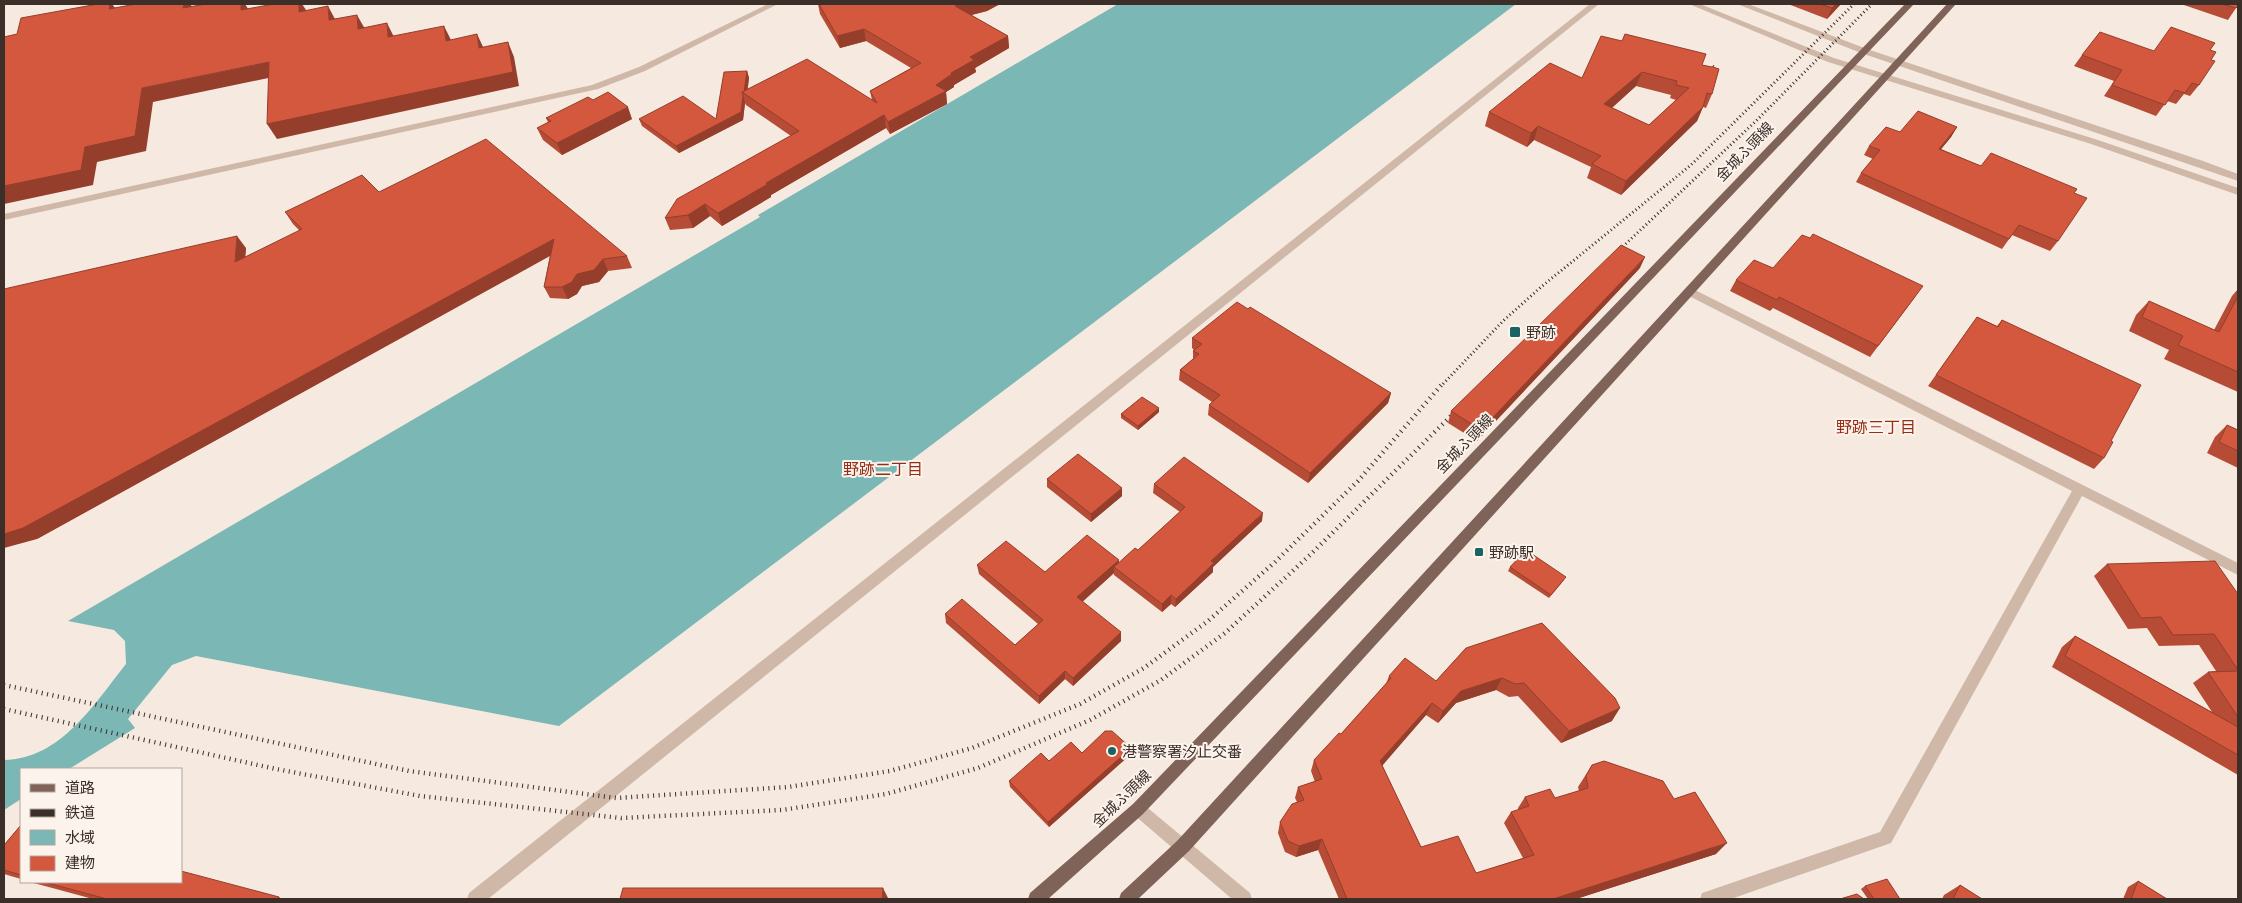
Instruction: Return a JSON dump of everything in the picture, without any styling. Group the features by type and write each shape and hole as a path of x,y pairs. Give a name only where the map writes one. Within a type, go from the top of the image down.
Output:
{"main road":[{"name":"金城ふ頭線","path":"1036,899 1138,808 1910,4"},
{"path":"1127,899 1183,846 1952,4"}],"street":[{"path":"4,217 595,87 642,69 774,4"},
{"path":"475,899 1595,4"},
{"path":"1693,4 1849,67 2064,132 2194,175 2238,192"},
{"path":"1741,4 1864,51 2199,162 2238,178"},
{"path":"1691,292 2238,569"},
{"path":"1708,899 1885,838 2079,489"},
{"path":"1138,808 1244,899"}],"water":[{"path":"1118,4 1516,4 559,726 196,656 172,665 128,719 135,728 71,768 20,768 20,800 4,810 4,760 24,757 43,750 59,740 88,712 126,664 125,641 114,630 68,621 760,217 758,215"}],"building":[{"path":"98,4 110,4 109,9 136,4 184,4 183,8 206,4 241,4 241,10 274,4 299,4 299,12 328,6 329,20 357,15 358,29 387,23 388,37 444,26 446,41 477,34 479,48 508,42 513,72 267,124 269,62 142,88 135,136 85,147 81,170 4,186 4,37 17,34 21,18"},
{"path":"819,4 964,4 955,6 1008,36 970,57 974,60 951,73 936,85 946,91 888,122 884,115 718,213 705,204 688,215 665,218 677,199 799,131 742,92 807,59 877,103 870,91 921,63 864,29 837,36"},
{"path":"1820,4 1836,4 1832,8"},
{"path":"2222,4 2238,4 2238,6 2236,8"},
{"path":"2171,27 2215,43 2210,50 2216,52 2211,60 2215,61 2199,85 2192,83 2185,93 2175,90 2165,105 2112,85 2122,70 2082,55 2100,32 2154,51"},
{"path":"1625,34 1706,54 1702,65 1712,67 1714,65 1713,67 1719,69 1712,94 1707,93 1703,107 1626,181 1592,164 1601,156 1538,126 1531,133 1489,112 1550,63 1582,78 1601,36 1622,41","holes":["1642,72 1677,81 1676,85 1689,88 1649,125 1604,104"]},
{"path":"747,71 744,92 742,92 741,112 676,146 639,119 683,96 716,119 724,72"},
{"path":"608,92 628,107 557,143 537,128 551,121 546,118 588,97 593,100"},
{"path":"1918,111 1957,127 1939,149 1981,166 1991,153 2077,189 2074,193 2087,198 2058,241 2019,225 2009,239 1861,173 1880,150 1869,146 1886,127 1900,132"},
{"path":"486,139 627,256 603,259 594,270 577,274 572,282 562,287 544,287 554,239 23,528 4,534 4,289 237,236 235,262 302,229 285,212 362,175 379,192"},
{"path":"1813,234 1923,286 1878,346 1779,297 1777,300 1736,280 1754,260 1773,268 1802,235 1810,238"},
{"path":"1621,245 1645,257 1481,430 1451,411"},
{"path":"2238,296 2238,372 2178,345 2183,336 2142,317 2149,301 2219,332"},
{"path":"1237,302 1248,309 1250,307 1391,393 1310,473 1209,405 1220,395 1180,370 1199,354 1193,351 1202,344 1192,338"},
{"path":"1977,317 1998,327 2002,320 2141,385 2104,458 1936,375"},
{"path":"1142,397 1159,408 1138,426 1121,414"},
{"path":"2227,425 2238,430 2238,451 2219,442"},
{"path":"1078,454 1122,488 1091,514 1047,479"},
{"path":"1184,457 1263,513 1211,561 1214,563 1176,599 1171,595 1162,604 1114,567 1135,548 1138,550 1185,507 1154,484"},
{"path":"1087,535 1119,560 1077,597 1121,632 1073,678 1065,671 1039,696 945,614 962,599 1015,645 1043,620 977,565 1006,541 1045,572"},
{"path":"1526,550 1566,577 1551,595 1510,567"},
{"path":"2215,561 2238,594 2238,670 2214,634 2173,635 2161,617 2141,618 2107,564"},
{"path":"1542,623 1615,698 1620,708 1569,731 1524,683 1515,684 1502,678 1461,691 1443,711 1432,703 1380,761 1421,847 1458,836 1476,873 1534,855 1511,812 1529,806 1525,797 1550,789 1555,798 1588,788 1586,776 1592,765 1604,761 1663,781 1674,799 1695,792 1727,843 1553,899 1347,899 1322,839 1299,846 1288,841 1280,822 1292,804 1304,800 1298,787 1322,779 1314,760 1339,733 1341,734 1391,678 1389,676 1405,658 1436,681 1466,648"},
{"path":"2075,636 2238,727 2238,755 2065,656"},
{"path":"2238,671 2238,717 2208,672"},
{"path":"1105,731 1112,731 1131,748 1048,822 1009,781 1041,753 1049,761 1071,742 1082,753"},
{"path":"20,826 20,875 4,870 5,844"},
{"path":"182,871 279,897 277,899 107,899 48,883 182,883"},
{"path":"1887,879 1900,899 1874,899 1865,886"},
{"path":"2138,881 2167,899 2131,899"},
{"path":"1960,885 1982,899 1953,899"},
{"path":"623,888 883,888 882,899 620,899"},
{"path":"1857,894 1864,899 1840,899"}],"railway":[{"path":"1443,384 1503,321 1541,287 1691,165 1854,4"},
{"path":"1614,255 1758,119 1872,4"},
{"path":"4,685 409,771 616,798 788,787 890,771 972,748 1080,704 1144,668 1208,621 1275,562 1358,481 1444,382"},
{"path":"4,709 276,769 420,796 621,818 782,810 886,794 978,768 1090,720 1161,680 1225,633 1310,555 1459,408"}],"place":[{"name":"野跡","path":"1515,332"},
{"name":"野跡駅","path":"1479,552"},
{"name":"港警察署汐止交番","path":"1112,751"}],"district":[{"name":"野跡三丁目","path":"1876,426"},
{"name":"野跡二丁目","path":"883,468"}]}
